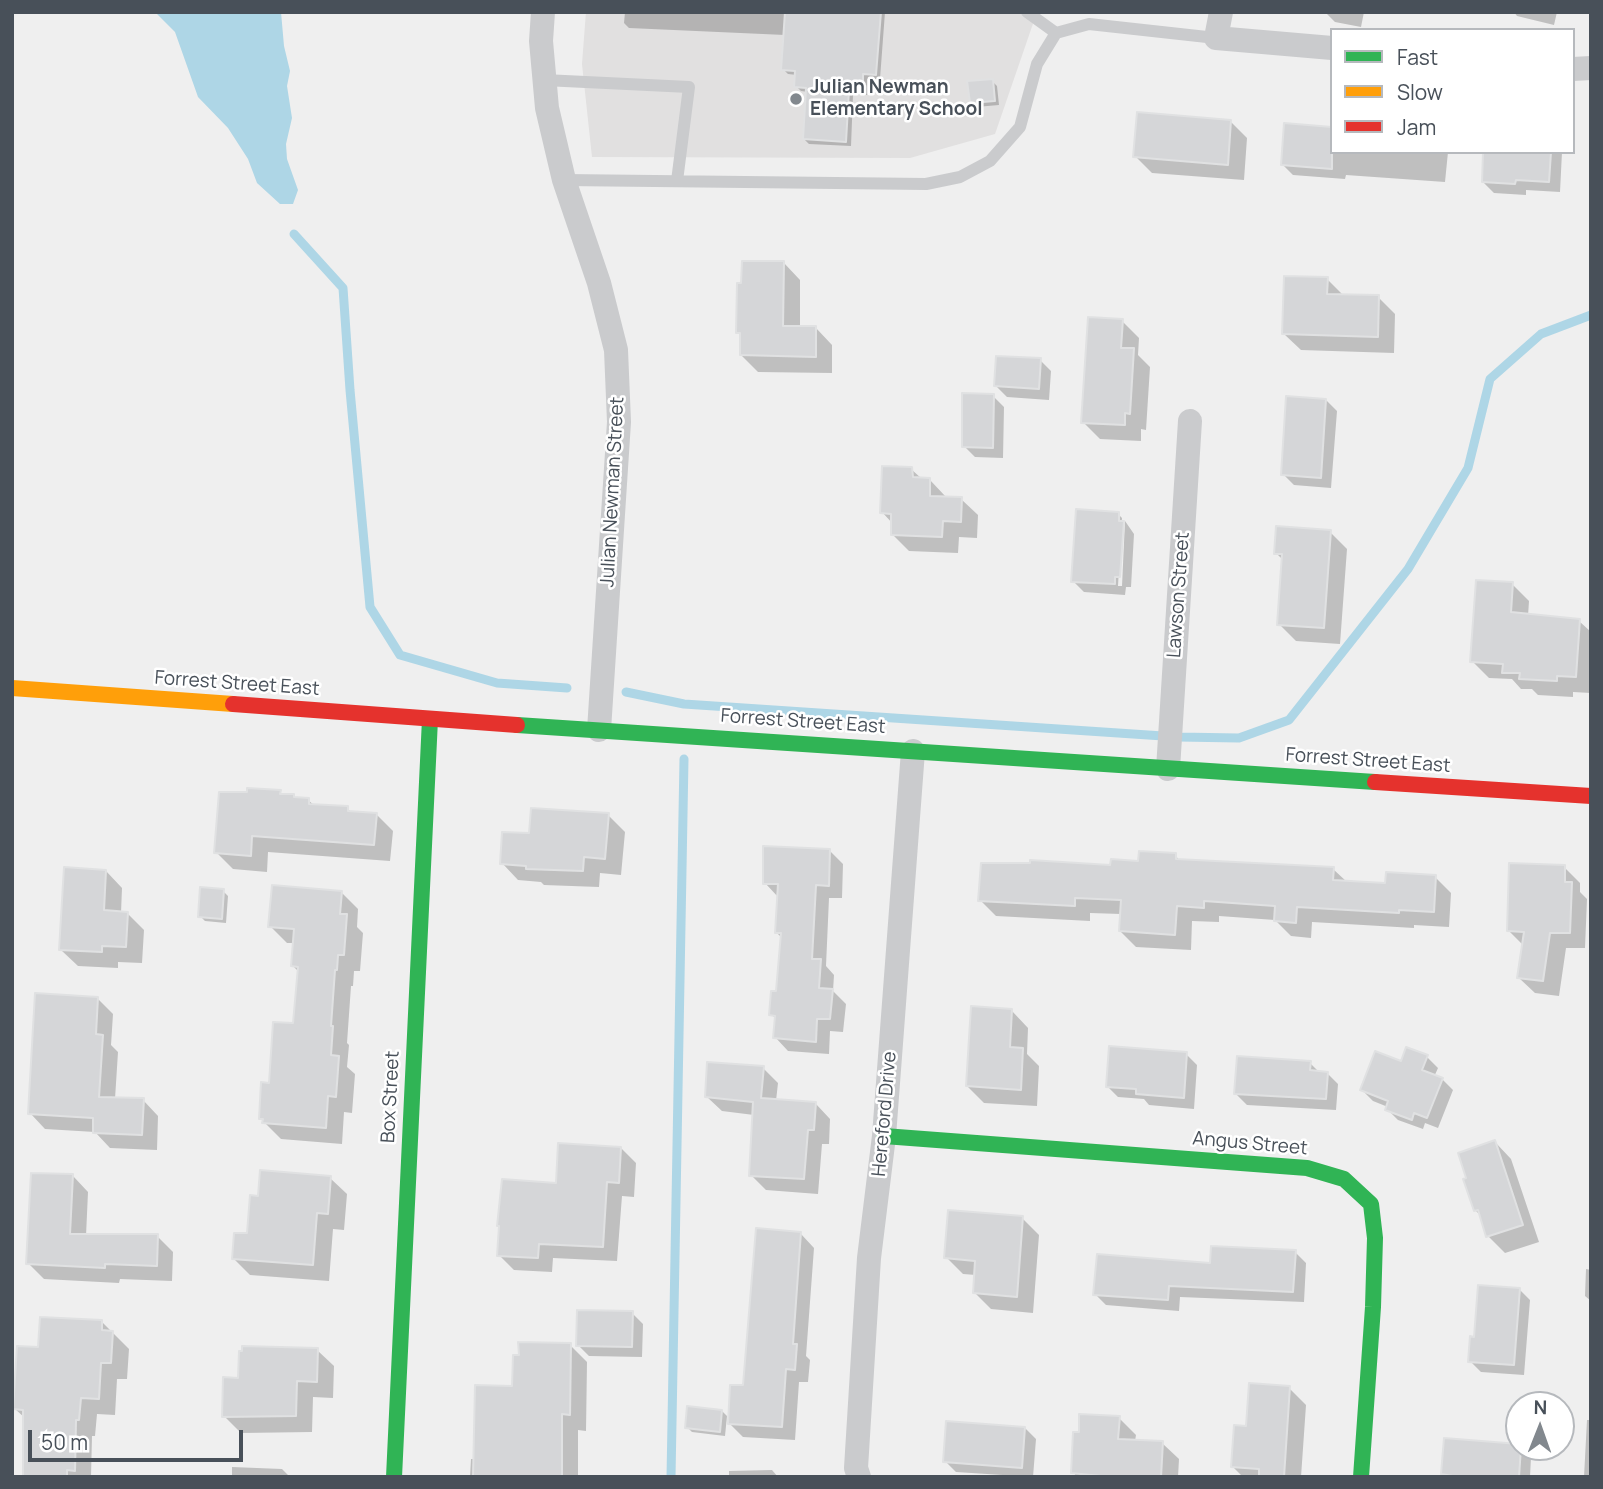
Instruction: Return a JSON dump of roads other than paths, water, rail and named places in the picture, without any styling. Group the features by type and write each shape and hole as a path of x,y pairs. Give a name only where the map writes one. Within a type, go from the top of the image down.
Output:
{"main road":[{"name":"Forrest Street East","path":"12,688 430,719 1591,796"},
{"name":"Box Street","path":"394,1477 430,719"},
{"name":"Angus Street","path":"884,1136 1307,1168 1343,1179 1371,1204 1375,1238 1361,1477"}],"street":[{"name":"Julian Newman Street","path":"543,12 541,41 547,108 564,180 599,283 616,350 620,422 599,730"},
{"path":"1221,12 1216,38 1330,48"},
{"name":"Lawson Street","path":"1168,769 1189,421"},
{"name":"Hereford Drive","path":"859,1477 856,1468 869,1258 884,1136 913,751"}],"lane":[{"path":"1027,12 1056,33"},
{"path":"564,180 926,184 960,177 990,161 1020,127 1037,64 1056,33 1089,24 1216,38"},
{"path":"544,80 689,87 677,181"}],"water":[{"path":"155,12 281,12 284,46 290,71 287,86 292,118 286,144 287,159 298,190 293,204 280,204 257,183 248,159 228,128 198,97 175,32"}],"waterway":[{"path":"294,234 343,288 370,607 400,655 497,683 567,688"},
{"path":"626,692 684,704 1178,737 1239,738 1289,720 1408,569 1468,468 1490,379 1541,334 1591,315"},
{"path":"671,1477 684,759"}],"place":[{"name":"Julian Newman Elementary School","path":"796,99"}]}
